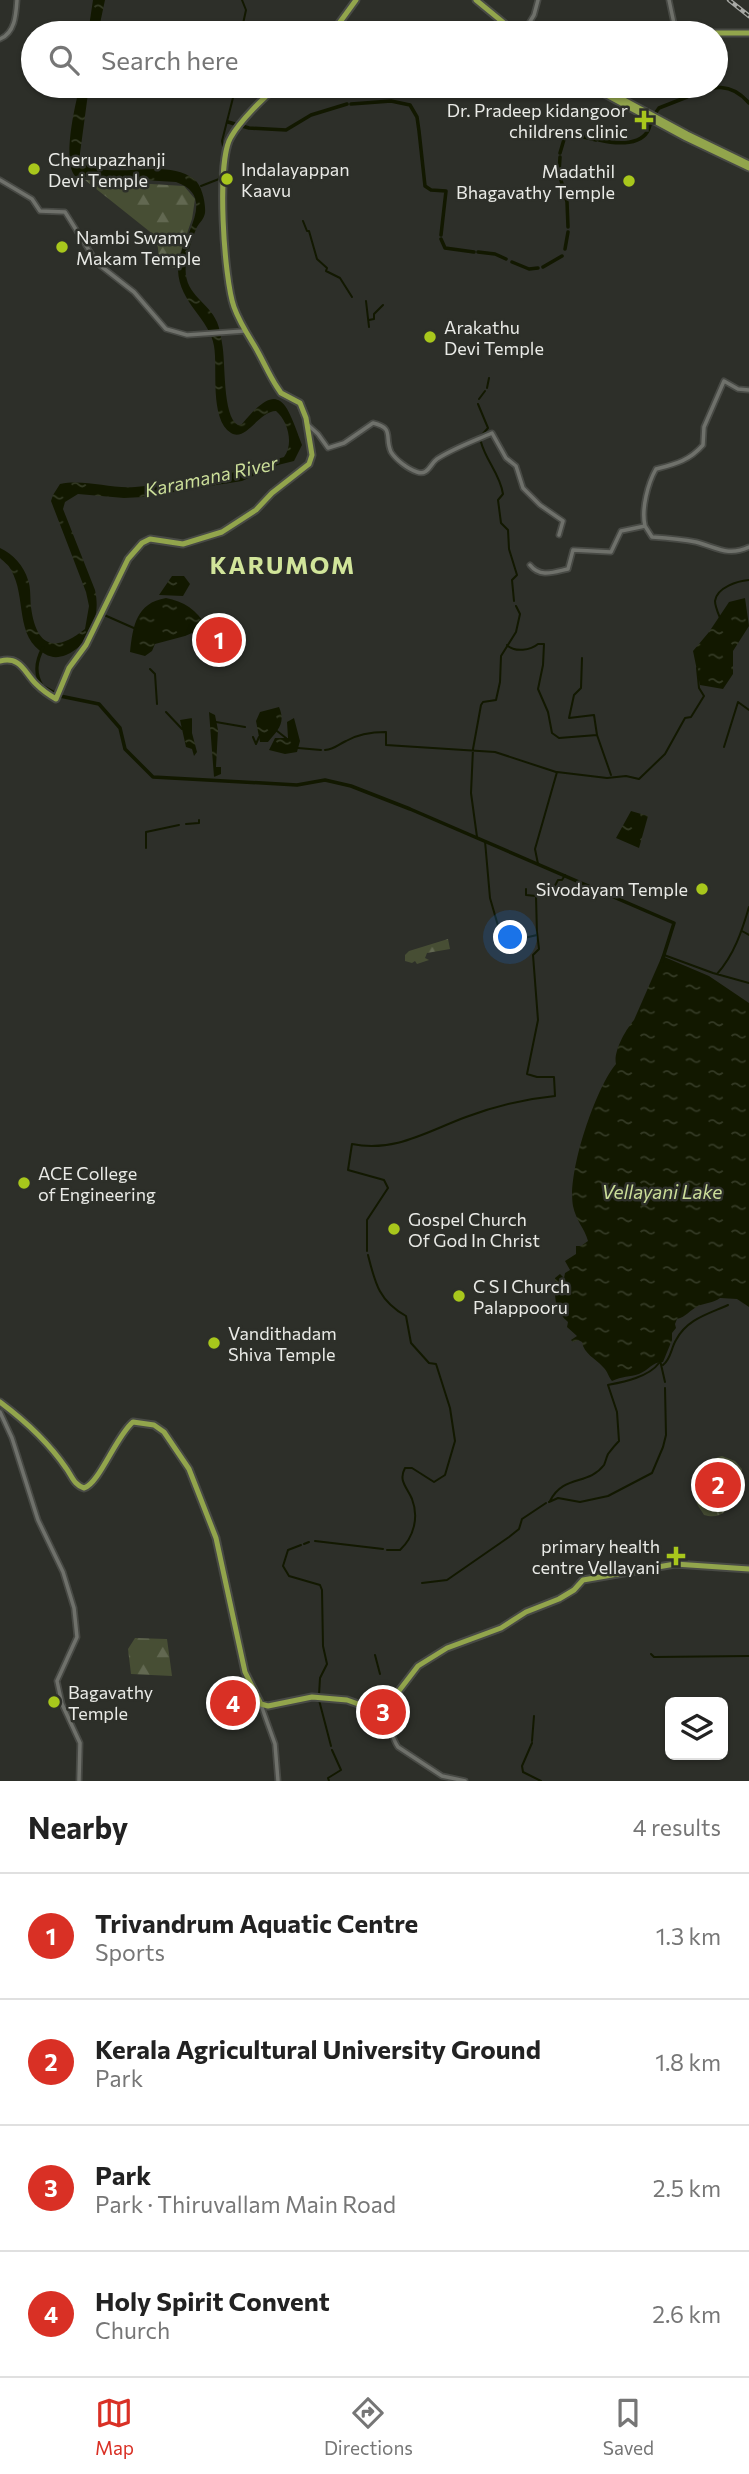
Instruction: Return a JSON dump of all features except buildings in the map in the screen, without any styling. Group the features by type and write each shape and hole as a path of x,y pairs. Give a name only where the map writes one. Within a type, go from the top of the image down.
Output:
{"main road":[{"path":"341,21 356,0"},
{"path":"476,0 504,21"},
{"path":"482,0 506,21"},
{"path":"728,33 749,33"},
{"path":"0,661 16,661 35,683 57,696 69,668 86,645 128,559 142,543 150,539 183,544 222,532 256,510 272,493 309,464 312,455 300,403 281,393 244,331 231,298 226,270 223,186 228,143 267,98"},
{"path":"612,98 686,138 749,166"},
{"path":"620,98 749,166"},
{"path":"2,1404 34,1432 83,1488 94,1482 117,1440 133,1422 137,1420 154,1425 164,1432 189,1469 216,1538 245,1672 261,1704 268,1706 313,1696 347,1700 375,1710 386,1705 418,1666 447,1648 501,1628 526,1612 559,1599 574,1590 583,1580 675,1564 749,1569"}],"street":[{"path":"0,39 10,32 15,20 17,0"},
{"path":"529,21 538,0"},
{"path":"669,0 673,21"},
{"path":"0,180 32,198 40,211 65,212 97,263 134,292 166,329 180,334 244,331"},
{"path":"749,390 724,381 704,427 703,445 687,460 656,469 650,479 644,518 645,526 652,537 698,543 723,552 739,552 749,547"},
{"path":"307,424 328,448 344,443 373,423 383,426 387,429 394,455 407,467 421,473 426,472 436,459 492,433 506,458 516,466 523,488 540,505 562,519 564,524 559,535"},
{"path":"530,565 535,571 542,573 568,569 573,550 611,552 621,531 645,526"},
{"path":"0,1412 12,1438 38,1520 63,1572 74,1608 77,1637 57,1681 62,1703 79,1744 79,1781"},
{"path":"261,1704 275,1744 278,1781"},
{"path":"375,1710 387,1718 398,1747 442,1776 465,1781"}],"green space":[{"path":"85,180 184,186 195,199 192,219 175,268 159,264 154,235"},
{"path":"448,939 450,949 427,953 425,958 429,960 417,964 415,961 405,961 405,955 409,951"},
{"path":"722,1456 735,1461 742,1469 736,1495 721,1514 704,1515 696,1501 699,1479 706,1466"},
{"path":"135,1638 167,1639 172,1676 131,1674 128,1649"}],"water":[{"path":"93,0 105,0 101,21 90,21"},
{"name":"Karamana River","path":"77,98 87,98 79,161 106,170 167,170 194,179 199,186 205,213 190,245 186,274 192,290 213,314 219,327 229,411 238,425 265,402 273,399 280,401 291,417 302,445 294,461 242,481 143,497 78,494 65,502 63,509 95,590 96,609 88,637 70,653 55,657 35,647 29,638 16,581 9,567 0,558 0,548 24,570 30,586 33,620 42,638 48,642 64,642 85,629 89,606 86,592 51,501 60,484 135,487 191,479 284,457 289,446 284,421 276,411 270,412 237,435 224,426 220,417 214,346 207,327 183,292 178,270 179,258 194,221 195,198 189,189 176,182 75,176 70,159"},
{"path":"172,576 184,576 190,584 183,596 159,595"},
{"path":"166,598 189,607 206,627 155,644 152,651 145,656 130,652 135,625 142,610"},
{"path":"745,598 749,626 733,651 733,674 723,689 700,685 693,651 729,602"},
{"path":"279,707 282,718 280,726 268,742 260,742 256,721 260,712"},
{"path":"209,712 215,715 218,730 216,767 221,767 221,774 214,777"},
{"path":"192,718 192,733 197,752 194,756 192,749 186,747 180,720"},
{"path":"294,718 300,741 297,752 285,754 269,750 275,738 288,738 287,722"},
{"path":"631,811 648,816 639,848 616,838"},
{"name":"Vellayani Lake","path":"662,956 709,976 749,1003 749,1307 737,1299 720,1298 698,1306 677,1319 663,1362 656,1363 639,1374 612,1381 605,1369 585,1350 582,1342 571,1340 577,1336 567,1327 568,1322 557,1307 555,1278 560,1274 564,1278 565,1273 570,1270 565,1261 576,1254 576,1246 588,1241 573,1206 572,1191 578,1153 600,1092 616,1064 616,1053 621,1041 634,1020"}],"waterway":[{"path":"242,0 246,10 244,21"},
{"path":"728,89 749,103"},
{"path":"223,146 233,98"},
{"path":"654,115 659,108 684,98"},
{"path":"351,104 391,101 410,105 417,117 425,186 431,190 446,191 441,235"},
{"path":"228,122 249,128 286,130 311,115 347,104"},
{"path":"599,140 621,143 636,140 647,132 650,125"},
{"path":"560,153 565,136 572,134 596,140"},
{"path":"560,157 559,173 567,202 568,227"},
{"path":"201,186 219,179 221,168"},
{"path":"303,221 309,231 317,259 327,268 326,271 340,278 352,297"},
{"path":"565,249 568,232"},
{"path":"441,239 445,248 474,252"},
{"path":"478,252 495,254 506,259"},
{"path":"543,267 562,256"},
{"path":"512,262 529,269 538,268"},
{"path":"366,301 369,327"},
{"path":"369,320 374,319 374,314 383,305"},
{"path":"487,388 489,378"},
{"path":"479,399 485,391"},
{"path":"478,404 488,428 480,437"},
{"path":"481,442 503,494 498,500 501,523 508,530 509,549 517,575 512,580 514,601"},
{"path":"720,618 715,601 720,592 734,583 749,580"},
{"path":"477,837 471,793 473,749 481,705 483,702 496,700 501,656 516,632 520,614 516,606"},
{"path":"102,614 136,629"},
{"path":"507,645 523,650 544,644 538,689 548,712 552,733 559,738 597,735 611,775"},
{"path":"43,648 37,667 42,686 60,696 99,704 120,728 125,749 153,777 297,785 325,780 351,786 674,923 662,961"},
{"path":"582,658 581,688 574,695 569,718 594,715 597,735"},
{"path":"538,864 535,849 557,772 639,779 665,754 685,718 691,717 704,696 699,688 697,668"},
{"path":"150,669 155,674 157,704"},
{"path":"724,747 738,702 749,710"},
{"path":"166,712 182,729"},
{"path":"216,722 245,727"},
{"path":"277,731 286,738"},
{"path":"325,750 360,735 386,732 386,745 495,752 556,772"},
{"path":"253,737 256,744 259,737"},
{"path":"298,748 321,750"},
{"path":"186,824 199,823 199,820"},
{"path":"146,848 146,832 179,825"},
{"path":"485,841 490,898 503,943 537,935 536,896 526,895 526,889"},
{"path":"536,896 550,895 558,880 562,880 565,875"},
{"path":"717,974 733,951 749,907"},
{"path":"742,931 749,935"},
{"path":"367,1251 367,1220 388,1188 384,1180 348,1170 352,1144 382,1146 397,1143 488,1110 555,1096 554,1077 527,1074 538,1020 533,955 539,949 537,932"},
{"path":"664,955 749,983"},
{"path":"368,1255 384,1297 406,1316 411,1343 429,1363 436,1364 450,1408 455,1441 445,1475 434,1482 412,1468 405,1468 403,1480 414,1506 414,1526 409,1539 400,1550 387,1550"},
{"path":"663,1365 686,1327 728,1305"},
{"path":"660,1360 665,1382"},
{"path":"550,1501 562,1487 598,1471 619,1441 617,1412 608,1385 642,1375 659,1363"},
{"path":"549,1502 558,1498 580,1502 608,1496 652,1473 666,1435 665,1388"},
{"path":"422,1583 447,1580 509,1537 519,1529 522,1519 546,1503"},
{"path":"315,1541 383,1549"},
{"path":"304,1544 309,1542"},
{"path":"301,1545 288,1550 283,1566 289,1576 320,1585 322,1590 323,1646 327,1664 320,1678 319,1695"},
{"path":"651,1654 654,1657 749,1656"},
{"path":"375,1655 380,1674"},
{"path":"319,1700 331,1746"},
{"path":"532,1741 534,1716"},
{"path":"532,1743 522,1766 523,1772 541,1781"},
{"path":"329,1781 328,1778 341,1770 332,1750"}],"railway":[{"path":"729,0 749,16"}],"place":[{"name":"Dr. Pradeep kidangoor childrens clinic","path":"644,120"},
{"name":"Cherupazhanji Devi Temple","path":"34,169"},
{"name":"Indalayappan Kaavu","path":"227,179"},
{"name":"Madathil Bhagavathy Temple","path":"629,181"},
{"name":"Nambi Swamy Makam Temple","path":"62,247"},
{"name":"Arakathu Devi Temple","path":"430,337"},
{"name":"Trivandrum Aquatic Centre","path":"219,640"},
{"name":"Sivodayam Temple","path":"702,889"},
{"name":"ACE College of Engineering","path":"24,1183"},
{"name":"Gospel Church Of God In Christ","path":"394,1229"},
{"name":"C S I Church Palappooru","path":"459,1296"},
{"name":"Vandithadam Shiva Temple","path":"214,1343"},
{"name":"Kerala Agricultural University Ground","path":"718,1485"},
{"name":"primary health centre Vellayani","path":"676,1556"},
{"name":"Bagavathy Temple","path":"54,1702"},
{"name":"Holy Spirit Convent","path":"233,1703"},
{"name":"Park","path":"383,1712"}],"district":[{"name":"KARUMOM","path":"283,564"}]}
